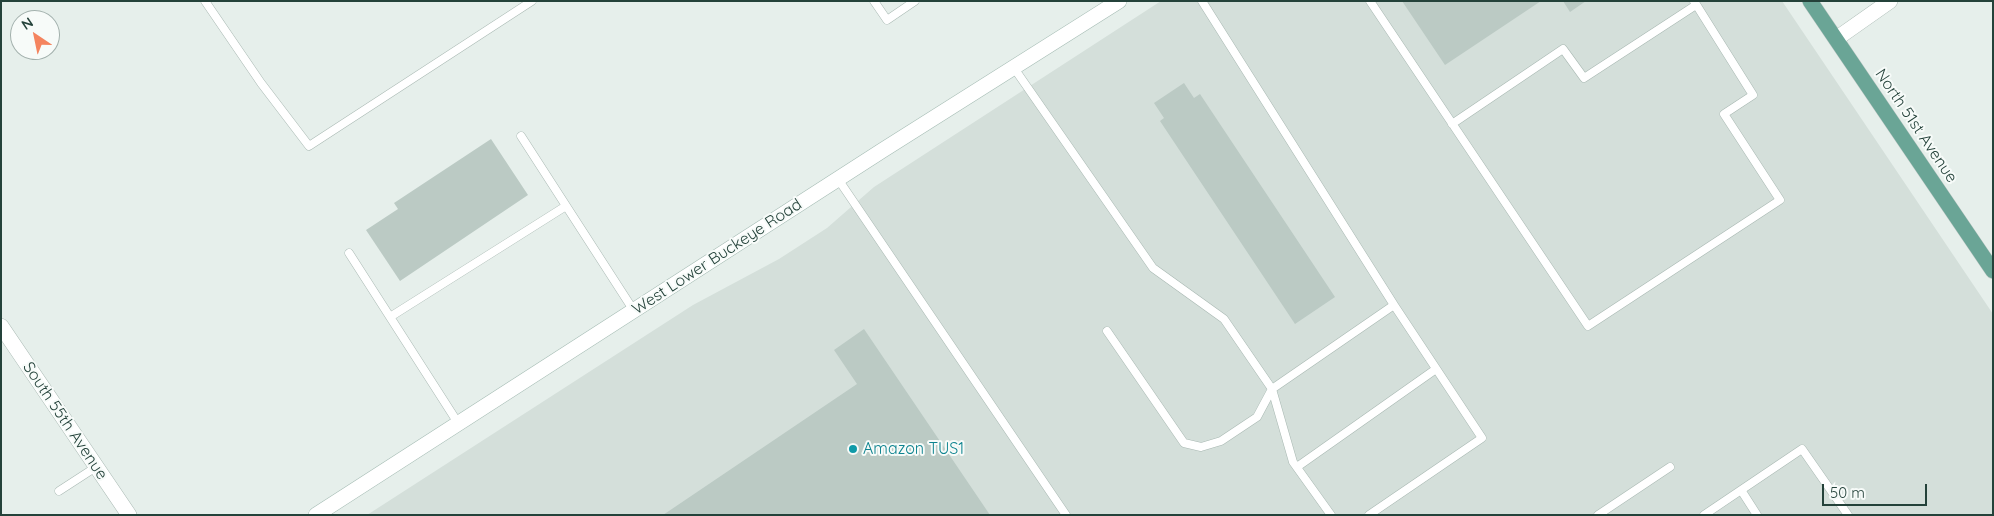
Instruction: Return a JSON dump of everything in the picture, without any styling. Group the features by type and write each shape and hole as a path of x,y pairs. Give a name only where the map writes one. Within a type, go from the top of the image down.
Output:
{"main road":[{"name":"West Lower Buckeye Road","path":"316,515 838,179 1119,1"},
{"name":"North 51st Avenue","path":"1810,1 1993,271"},
{"path":"1836,39 1890,1"},
{"name":"South 55th Avenue","path":"1,326 129,515"}],"lane":[{"path":"205,1 261,83 309,146 532,1"},
{"path":"874,1 887,20 915,1"},
{"path":"1202,1 1394,305 1482,438 1369,515"},
{"path":"1370,1 1452,124 1588,326 1780,200 1724,114 1753,95 1695,3 1584,78 1563,49 1452,124"},
{"path":"1014,68 1153,268 1224,318 1272,389 1293,462 1331,515"},
{"path":"521,136 634,311"},
{"path":"838,179 1066,515"},
{"path":"390,318 566,206"},
{"path":"349,254 458,424"},
{"path":"1107,331 1184,444 1201,447 1221,441 1257,418 1272,389 1394,305"},
{"path":"1297,467 1436,369"},
{"path":"1704,515 1802,449 1848,515"},
{"path":"59,491 96,467"},
{"path":"1598,515 1670,467"},
{"path":"1741,490 1757,515"}],"shaded area":[{"path":"1161,1 1782,1 1993,314 1993,515 367,515 693,305 779,259 827,228 874,187"}],"building":[{"path":"1402,1 1541,1 1445,65"},
{"path":"1563,1 1586,1 1570,12"},
{"path":"1184,83 1194,98 1200,94 1335,297 1295,324 1160,121 1164,118 1154,103"},
{"path":"491,139 528,195 400,281 366,230 398,209 394,203"},
{"name":"Amazon TUS1","path":"864,329 990,515 663,515 857,384 834,350"}],"place":[{"name":"Amazon TUS1","path":"853,449"}]}
